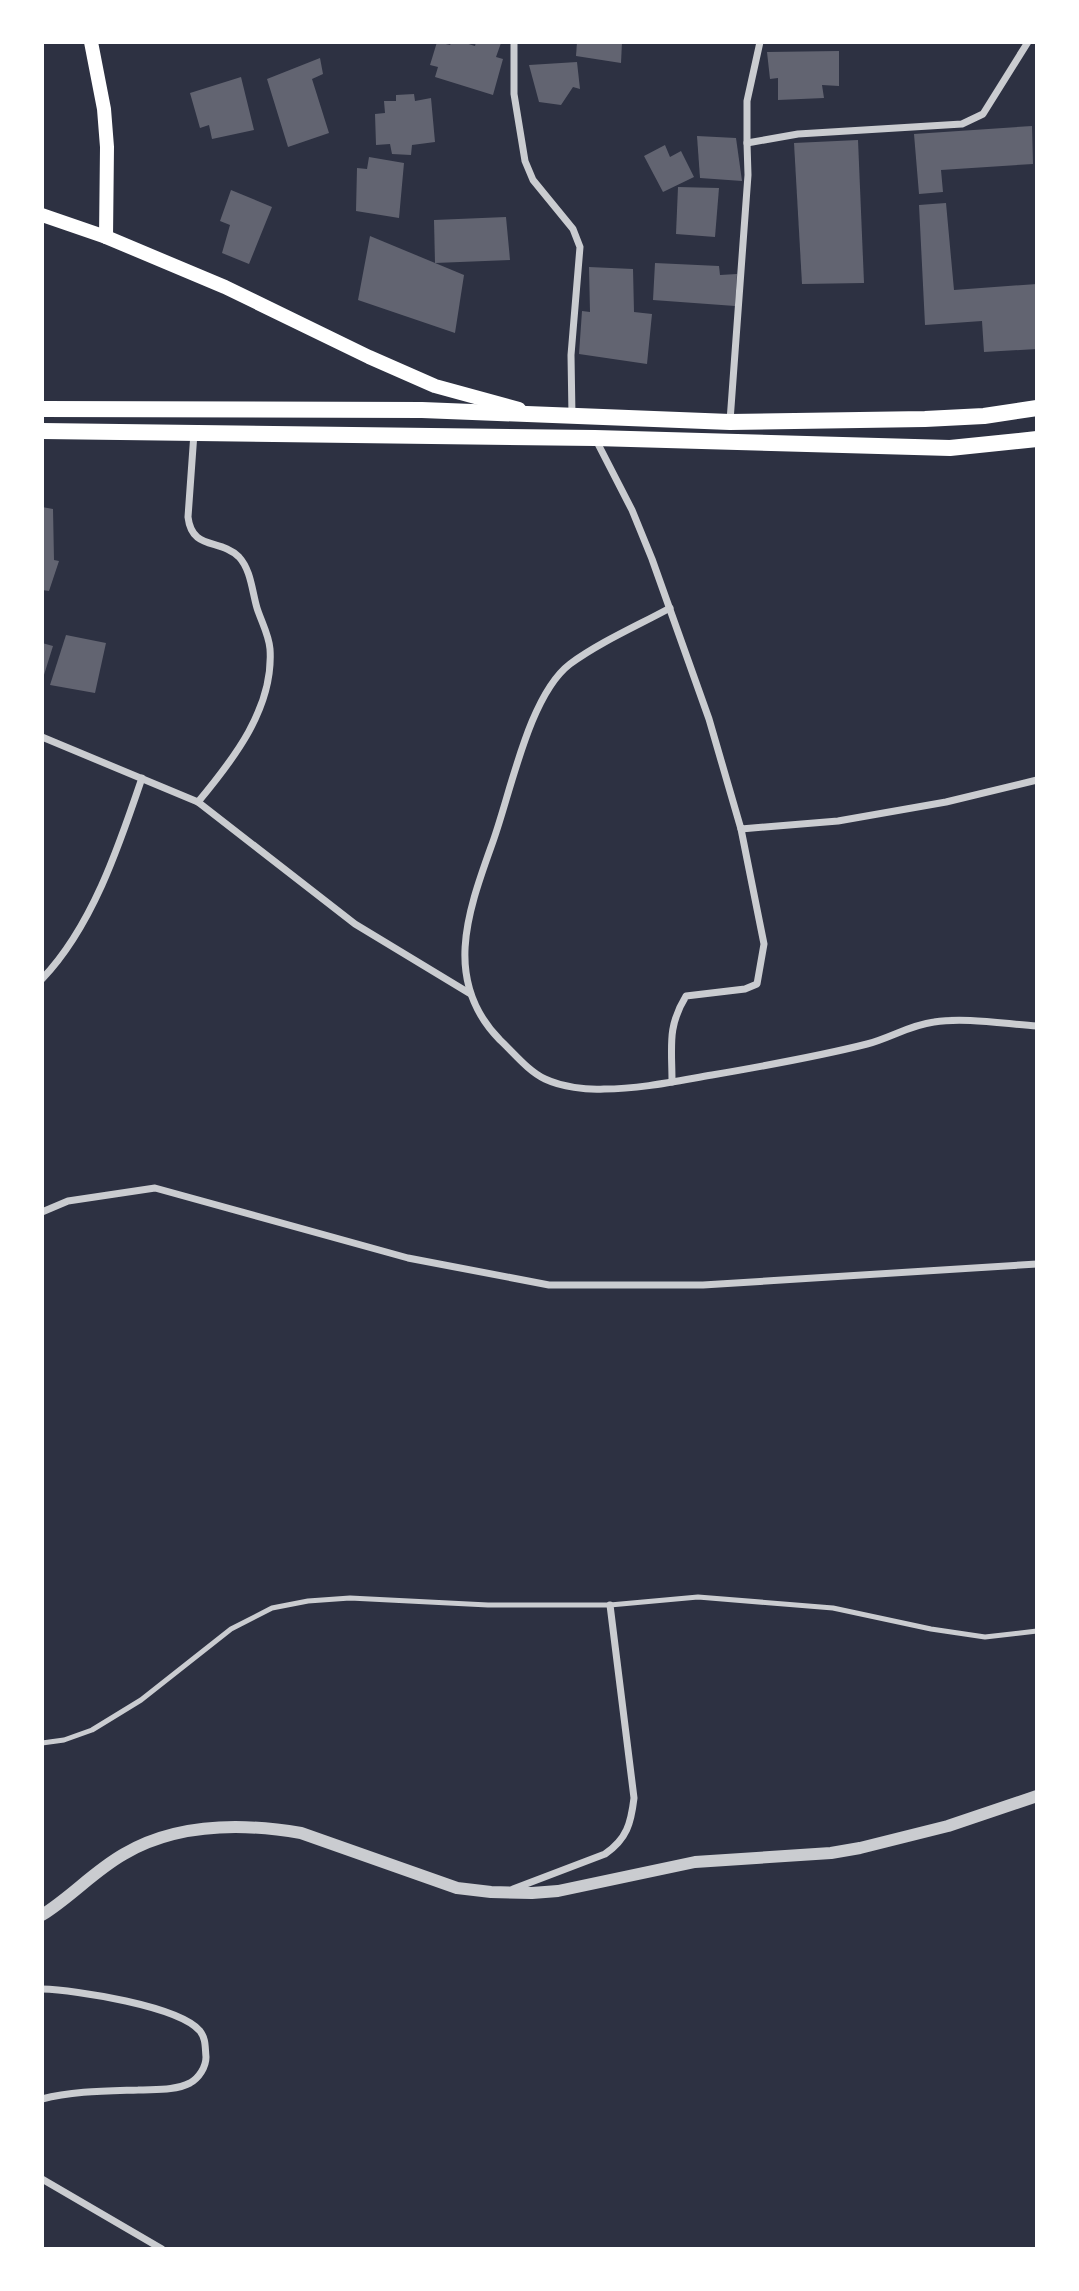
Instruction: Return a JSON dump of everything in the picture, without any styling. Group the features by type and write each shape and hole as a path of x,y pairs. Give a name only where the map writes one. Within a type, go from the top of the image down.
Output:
{"main road":[{"path":"91,42 104,109 107,147 106,237"},
{"path":"42,215 106,237 225,287 435,386 546,416"},
{"path":"42,409 422,410 730,422 925,419 984,416 1037,408"},
{"path":"421,437 422,410"},
{"path":"42,431 595,439 950,448 1037,439"}],"street":[{"path":"513,42 514,94 525,161 533,180 573,229 580,247 571,355 572,417"},
{"path":"730,422 748,175 747,101 760,42"},
{"path":"747,143 798,134 962,124 983,114 1028,42"},
{"path":"194,433 188,517 190,529 204,541 234,553 241,559 249,575 270,648 264,691 242,746 198,802"},
{"path":"595,439 632,510 709,719 741,829 764,944 757,984 746,989 686,996 675,1014 672,1028 673,1082"},
{"path":"670,608 600,645 568,666 544,695 529,729 469,917 464,961 469,993 495,1035 544,1079 569,1086 604,1089 673,1082 779,1063 870,1043 906,1028 936,1021 1037,1026"},
{"path":"42,737 198,802 355,924 469,993"},
{"path":"42,979 59,961 88,912 121,839 142,778"},
{"path":"741,829 838,821 946,802 1037,780"},
{"path":"42,1212 68,1201 155,1188 408,1258 549,1284 703,1285 1037,1264"},
{"path":"491,1892 514,1889 605,1854 617,1846 631,1824 634,1798 610,1605"},
{"path":"42,1915 123,1854 154,1840 191,1829 241,1827 301,1833 457,1888 491,1892 558,1891 695,1862 860,1849 948,1826 1037,1796"},
{"path":"42,1989 166,2011 189,2022 205,2040 206,2062 193,2081 177,2088 97,2092 42,2099"},
{"path":"42,2179 162,2249"}],"lane":[{"path":"42,1743 65,1740 92,1730 141,1700 231,1629 272,1608 309,1601 350,1598 488,1605 610,1605 710,1598 834,1608 931,1629 985,1637 1037,1631"}],"building":[{"path":"437,42 450,45 452,42 462,42 475,46 476,42 501,43 496,57 503,59 493,95 435,77 438,67 430,65"},
{"path":"577,42 622,42 621,63 576,56"},
{"path":"839,51 839,86 822,85 824,98 778,100 778,78 770,79 767,52"},
{"path":"320,58 323,74 312,79 329,133 288,147 267,79"},
{"path":"577,62 580,89 573,87 561,105 539,102 529,65"},
{"path":"241,77 254,130 212,139 209,125 200,128 190,93"},
{"path":"414,94 415,101 431,98 435,142 412,145 411,155 392,154 390,144 376,145 375,114 385,113 384,101 396,101 396,95"},
{"path":"1032,126 1033,164 941,170 943,192 919,194 914,134"},
{"path":"697,136 736,138 742,181 700,178"},
{"path":"858,140 864,283 802,284 794,143"},
{"path":"665,145 670,157 681,151 694,177 663,192 644,156"},
{"path":"369,157 404,163 399,218 356,211 357,168 367,169"},
{"path":"678,187 719,188 715,237 676,234"},
{"path":"231,190 272,207 249,264 222,253 230,225 220,221"},
{"path":"946,203 954,290 1037,284 1037,349 984,352 982,321 925,325 919,205"},
{"path":"506,217 510,260 435,263 434,220"},
{"path":"370,236 464,275 455,333 358,300"},
{"path":"655,263 719,266 720,275 737,274 735,306 653,300"},
{"path":"589,267 633,269 634,312 652,314 647,364 579,354 582,311 590,312"},
{"path":"42,507 53,509 54,560 59,561 49,591 42,590"},
{"path":"66,635 106,643 95,693 50,685"},
{"path":"42,643 53,646 43,678 42,678"}]}
